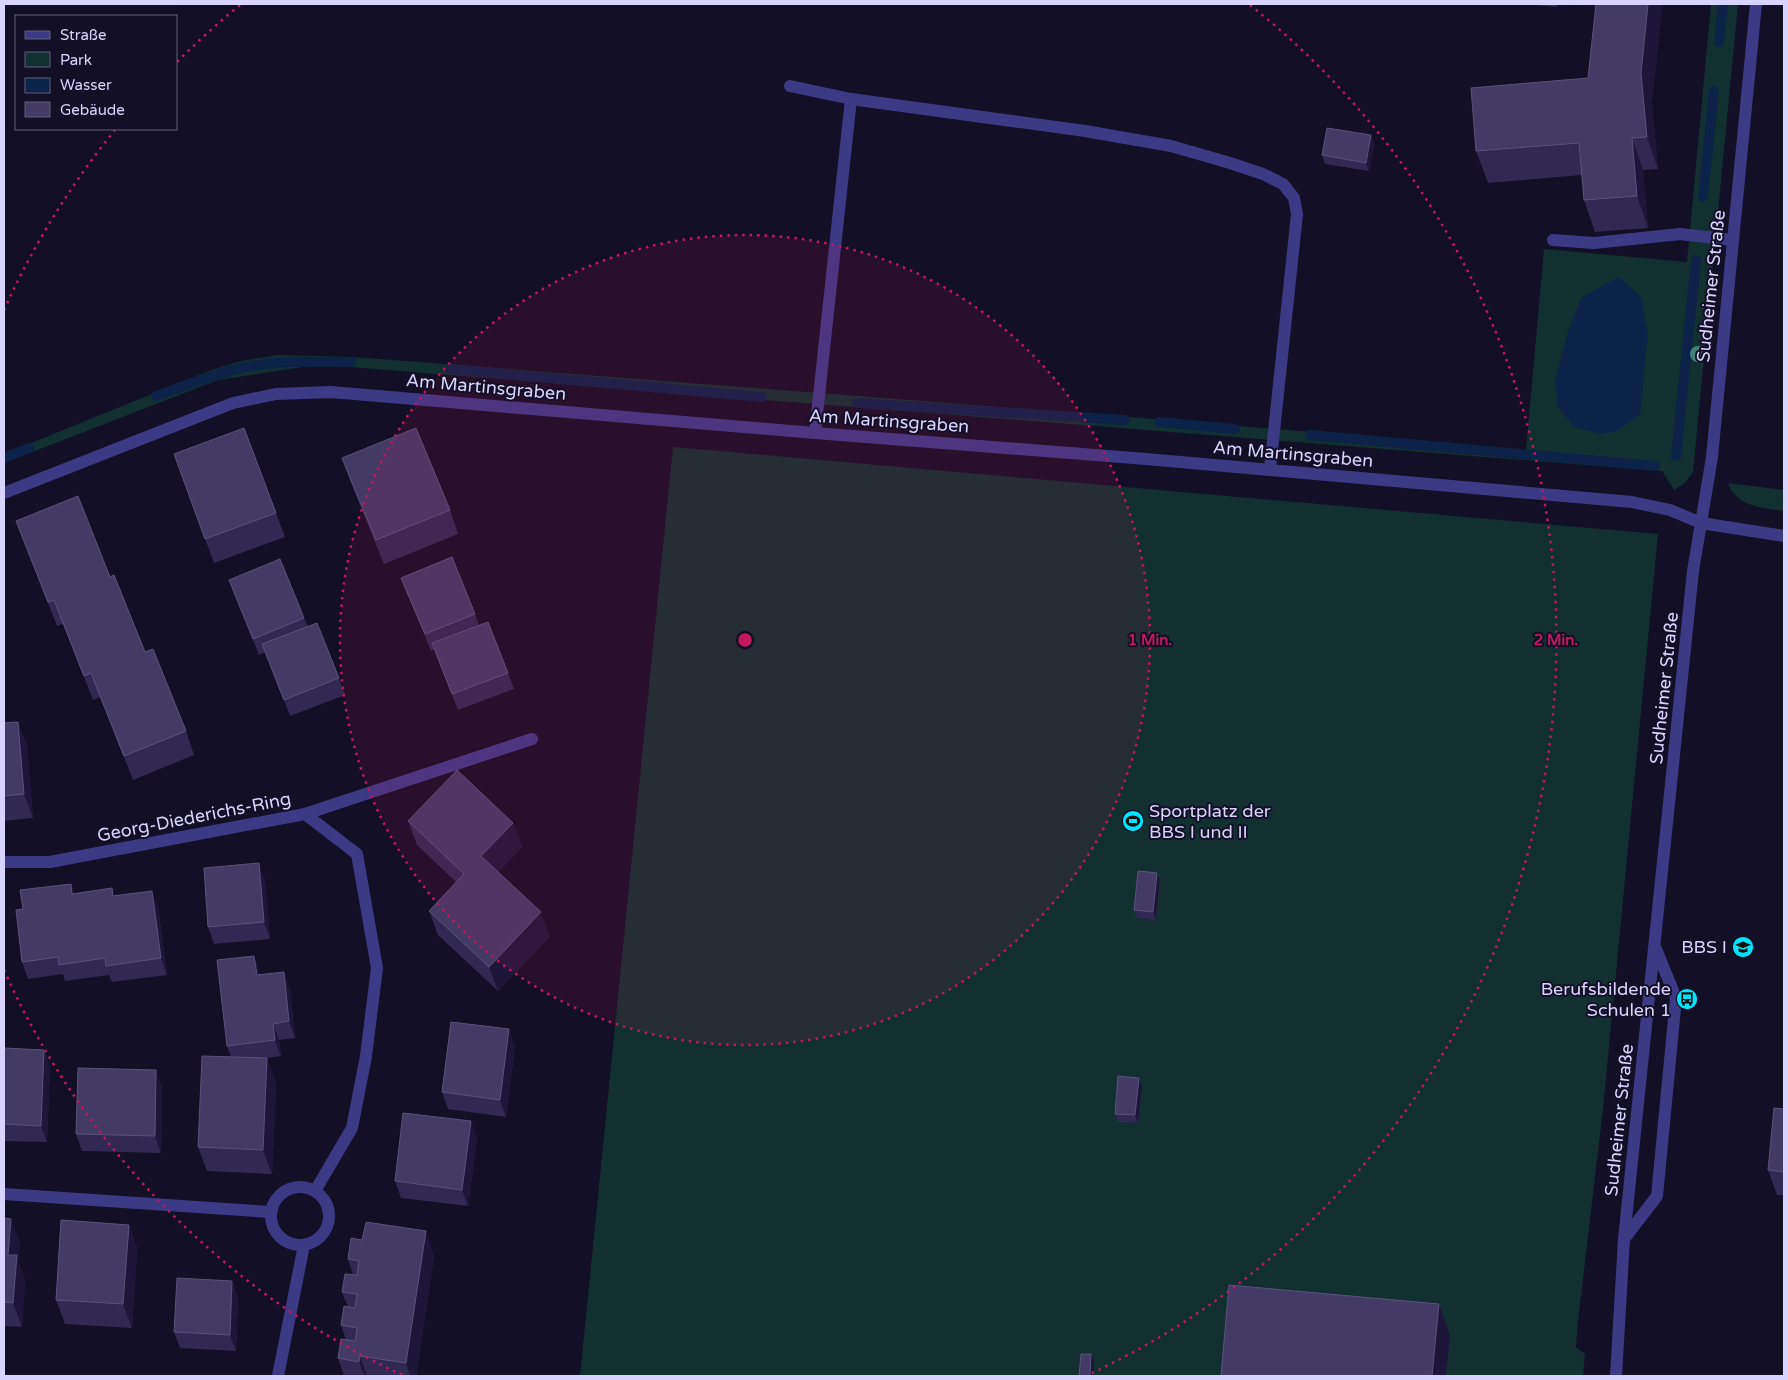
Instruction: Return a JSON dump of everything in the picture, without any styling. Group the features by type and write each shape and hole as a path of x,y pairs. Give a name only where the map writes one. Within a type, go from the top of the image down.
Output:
{"street":[{"name":"Sudheimer Straße","path":"1616,1376 1624,1239 1693,570 1712,457 1756,4"},
{"path":"790,86 851,99 1085,131 1171,146 1263,174 1283,184 1294,198 1297,214 1270,470"},
{"path":"815,434 851,99"},
{"path":"1553,240 1594,243 1680,234 1733,240"},
{"name":"Am Martinsgraben","path":"4,493 233,403 276,394 331,392 1632,502 1670,510 1701,523 1784,536"},
{"path":"305,814 532,739"},
{"name":"Georg-Diederichs-Ring","path":"4,862 50,862 305,814 357,854 377,968 366,1056 352,1128 315,1191"},
{"path":"1624,1239 1657,1196 1676,998 1655,948"},
{"path":"297,1186 315,1191 327,1205 329,1222 326,1231 320,1238 304,1246 286,1242 278,1237 270,1221 270,1212 273,1203 279,1195 287,1189 297,1186"},
{"path":"4,1194 270,1212"},
{"path":"278,1376 304,1246"}],"green space":[{"path":"1711,4 1738,4 1693,472 1686,482 1674,490 1662,471 350,367 303,367 218,380 4,463 4,454 211,370 241,361 278,355 354,357 1167,420 1526,450 1544,249 1687,262"},
{"name":"Sportplatz der BBS I und II","path":"673,447 1658,534 1603,1109 1578,1322 1576,1347 1585,1354 1583,1376 580,1376"},
{"path":"1728,483 1784,490 1784,511 1759,507 1744,502 1737,497"}],"water":[{"path":"1619,277 1641,297 1648,334 1640,414 1619,430 1601,434 1574,427 1558,407 1555,381 1569,328 1582,297"}],"building":[{"path":"1596,4 1648,4 1641,73 1647,137 1632,138 1637,196 1584,200 1579,143 1476,151 1471,88 1588,78"},
{"path":"1327,128 1371,135 1366,163 1322,155"},
{"path":"244,428 276,513 205,539 174,454"},
{"path":"416,428 450,510 376,540 342,458"},
{"path":"78,496 110,577 114,575 145,652 153,649 186,731 124,756 91,673 84,676 54,600 48,602 16,521"},
{"path":"452,557 475,614 425,634 401,578"},
{"path":"280,559 304,618 253,639 229,580"},
{"path":"488,622 508,673 452,694 432,643"},
{"path":"317,623 339,678 284,700 262,644"},
{"path":"18,722 24,794 4,796 4,723"},
{"path":"457,770 513,823 481,856 541,912 489,967 429,911 464,874 408,821"},
{"path":"259,863 264,922 208,927 204,868"},
{"path":"1138,871 1157,873 1153,912 1134,910"},
{"path":"71,884 72,894 112,888 113,896 152,891 161,958 106,966 105,958 59,965 58,957 22,962 16,910 23,909 20,890"},
{"path":"254,956 257,975 284,972 289,1021 273,1024 275,1040 227,1046 217,960"},
{"path":"451,1022 509,1029 500,1100 442,1092"},
{"path":"4,1048 44,1050 41,1126 4,1124"},
{"path":"202,1056 267,1058 263,1150 198,1147"},
{"path":"78,1068 156,1070 155,1136 76,1134"},
{"path":"1118,1076 1139,1078 1135,1115 1115,1114"},
{"path":"1774,1108 1784,1109 1784,1172 1768,1170"},
{"path":"403,1113 471,1121 462,1190 395,1181"},
{"path":"4,1218 11,1219 8,1255 17,1255 13,1303 4,1302"},
{"path":"61,1220 129,1225 123,1304 56,1300"},
{"path":"366,1222 426,1231 406,1363 360,1356 359,1362 338,1358 341,1339 355,1341 357,1328 341,1325 344,1306 355,1308 357,1294 342,1292 345,1274 357,1275 359,1261 348,1259 351,1238 362,1240"},
{"path":"177,1278 232,1281 230,1335 174,1332"},
{"path":"1229,1285 1439,1304 1432,1376 1221,1376"},
{"path":"1081,1354 1091,1354 1090,1376 1079,1376"}],"waterway":[{"path":"1719,42 1723,4"},
{"path":"1703,197 1714,91"},
{"path":"1676,456 1696,260"},
{"path":"156,396 214,375 244,367 293,362 351,362"},
{"path":"450,369 762,397"},
{"path":"857,403 1125,420"},
{"path":"1159,422 1235,429"},
{"path":"1310,435 1655,466"},
{"path":"4,458 29,448"}],"place":[{"name":"Sportplatz der BBS I und II","path":"1133,821"},
{"name":"BBS I","path":"1743,947"},
{"name":"Berufsbildende Schulen 1","path":"1687,999"}]}
